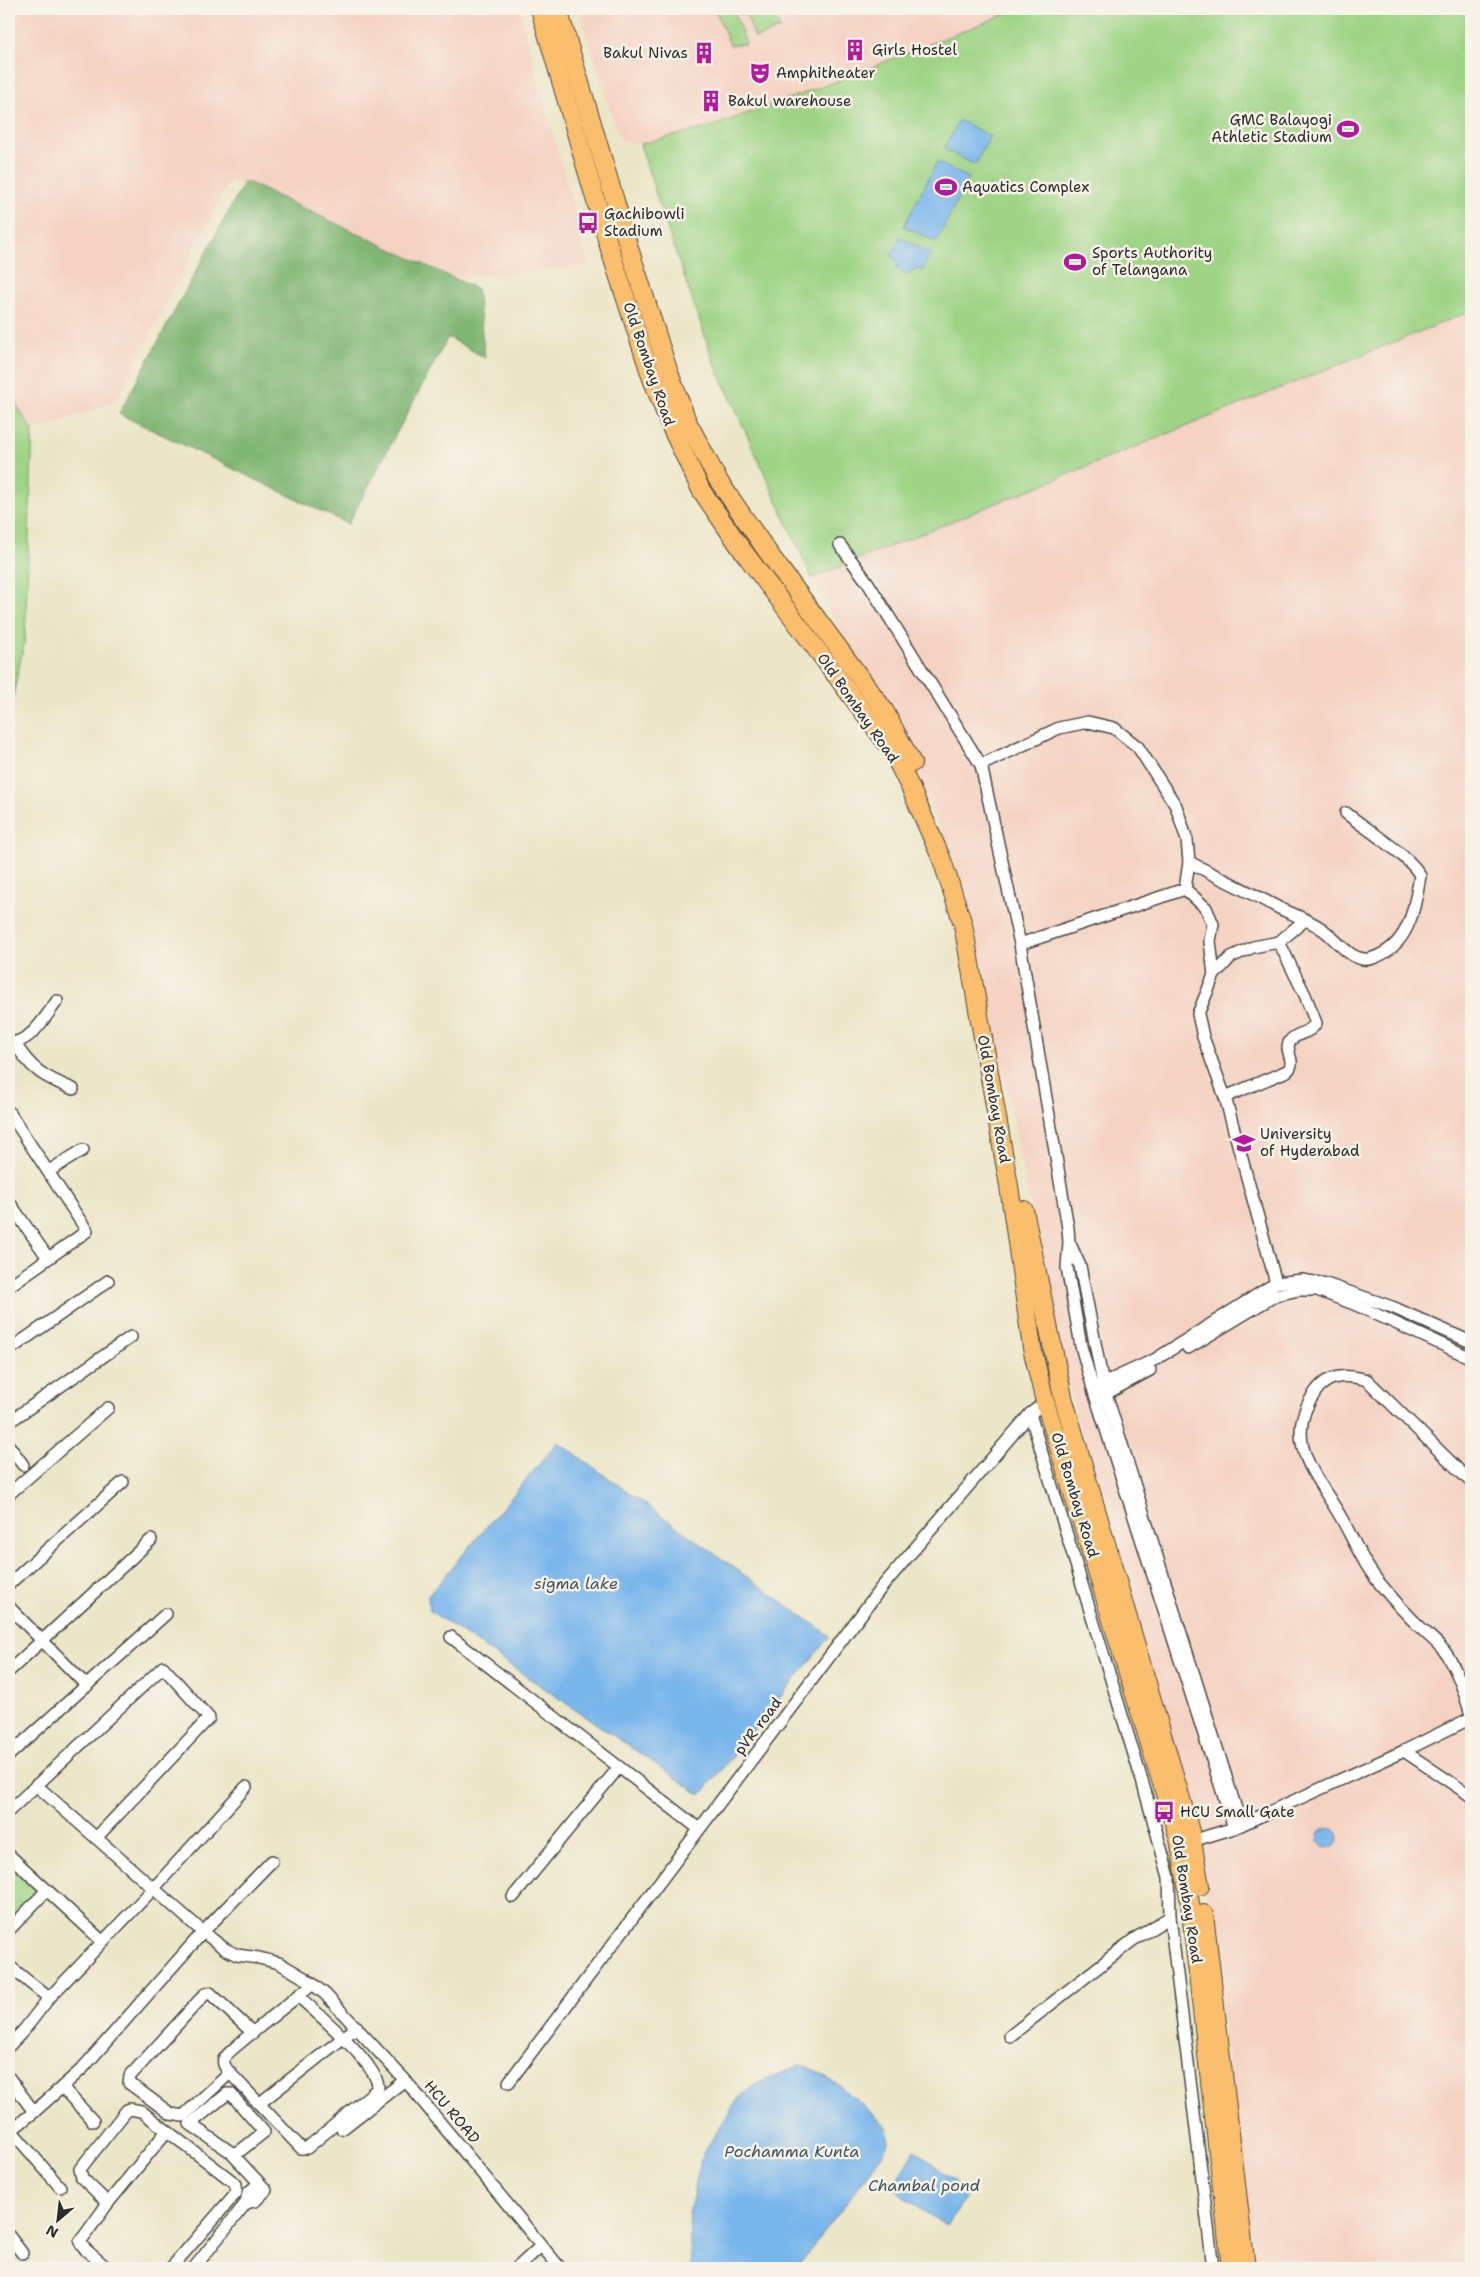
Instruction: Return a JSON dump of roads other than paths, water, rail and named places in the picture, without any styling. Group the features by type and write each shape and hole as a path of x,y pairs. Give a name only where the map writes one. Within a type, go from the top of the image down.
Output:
{"main road":[{"name":"Old Bombay Road","path":"540,9 593,191 651,376 671,427 701,490 750,561 891,749 911,788 942,860 963,924 1009,1186 1032,1348 1045,1402 1179,1839 1190,1903 1231,2268"},
{"name":"Old Bombay Road","path":"558,9 668,370 687,420 718,480 767,551 884,710 922,784 965,890 974,922 988,993 1027,1228 1062,1397 1192,1841 1204,1912 1246,2268"},
{"path":"593,191 611,186"}],"street":[{"path":"840,544 868,583 981,765 1020,944 1069,1243 1066,1267 1082,1346 1099,1391 1238,1826"},
{"path":"981,765 1059,728 1088,722 1114,728 1138,747 1176,806 1187,840 1189,862 1185,889"},
{"path":"1189,862 1322,929 1342,948 1361,958 1373,958 1390,947 1403,935 1411,920 1420,876 1418,871 1346,813"},
{"path":"1020,944 1185,889"},
{"path":"1185,889 1206,908 1213,924 1210,942 1214,975"},
{"path":"1276,1283 1225,1097 1198,1014 1214,975 1231,957 1252,948 1279,942 1305,920"},
{"path":"1225,1097 1287,1071 1292,1062 1288,1043 1292,1039 1311,1030 1316,1023 1305,995 1279,942"},
{"path":"58,1001 34,1031 24,1040 12,1043 40,1074 73,1088"},
{"path":"9,1112 87,1231 9,1286"},
{"path":"49,1171 82,1150"},
{"path":"9,1202 48,1258"},
{"path":"1099,1391 1156,1359 1276,1283 1302,1280 1326,1284 1392,1307 1471,1342"},
{"path":"9,1350 108,1281"},
{"path":"1099,1391 1276,1295 1299,1290 1317,1290 1326,1293 1471,1358"},
{"path":"9,1422 131,1337"},
{"path":"1192,1841 1238,1826 1404,1751 1471,1716 1458,1674 1446,1653 1381,1585 1359,1554 1343,1520 1313,1473 1302,1444 1300,1430 1308,1402 1322,1383 1337,1377 1350,1376 1368,1380 1471,1482"},
{"name":"pVR road","path":"509,2082 881,1588 1030,1414 1045,1402"},
{"path":"9,1494 108,1408"},
{"path":"1030,1414 1143,1784 1169,1878 1170,1916 1213,2268"},
{"path":"9,1446 23,1465"},
{"path":"9,1584 123,1482"},
{"path":"9,1671 151,1540"},
{"path":"9,1607 86,1686"},
{"path":"9,1755 166,1614"},
{"path":"450,1637 699,1829"},
{"path":"9,1811 163,1667 209,1718 96,1838"},
{"path":"1404,1751 1471,1796"},
{"path":"513,1897 619,1768"},
{"name":"HCU ROAD","path":"36,1785 203,1932 225,1949 238,1955 259,1958 279,1964 313,1984 357,2027 405,2080 560,2268"},
{"path":"9,2046 24,2030 48,1998 154,1888 246,1787"},
{"path":"9,1855 102,1941"},
{"path":"60,2186 10,2131 62,2087 103,2046 203,1932 272,1861"},
{"path":"9,1930 47,1890"},
{"path":"1010,2036 1133,1940 1170,1916"},
{"path":"9,1966 48,1998"},
{"path":"298,1996 344,2037 377,2078 378,2088 307,2148 301,2148 296,2145 260,2103 230,2073 224,2066 223,2060 298,1996 313,1984"},
{"path":"230,2073 183,2116 177,2116 150,2099 128,2081 205,1994 210,1993 253,2034"},
{"path":"260,2103 357,2027"},
{"path":"9,2078 34,2112"},
{"path":"342,2129 405,2080"},
{"path":"62,2087 92,2121"},
{"path":"185,2250 196,2265 246,2203 255,2201 262,2186 233,2155 190,2124 227,2094 231,2094 264,2132 237,2154 233,2155"},
{"path":"108,2203 82,2178 80,2169 130,2108 141,2111 236,2184 236,2193 171,2268"},
{"path":"107,2268 86,2250 80,2242 108,2203 167,2131"},
{"path":"9,2236 22,2253"},
{"path":"196,2238 209,2249"},
{"path":"516,2268 541,2246"}],"water":[{"path":"959,120 990,136 975,165 944,149"},
{"path":"937,162 969,178 936,242 904,226"},
{"path":"900,237 931,253 922,271 916,268 912,272 903,273 897,269 896,259 891,256"},
{"name":"sigma lake","path":"558,1442 830,1636 701,1795 429,1610 428,1596"},
{"path":"1328,1828 1335,1831 1338,1838 1335,1845 1328,1848 1321,1845 1318,1838 1321,1831"},
{"name":"Pochamma Kunta","path":"800,2065 833,2081 884,2124 888,2132 888,2139 883,2154 797,2268 691,2268 689,2214 702,2155 738,2099 753,2086"},
{"name":"Chambal pond","path":"915,2150 969,2193 946,2226 906,2199 892,2187"}],"place":[{"name":"Girls Hostel","path":"855,50"},
{"name":"Bakul Nivas","path":"704,53"},
{"name":"Amphitheater","path":"760,73"},
{"name":"Bakul warehouse","path":"711,101"},
{"name":"GMC Balayogi Athletic Stadium","path":"1348,129"},
{"name":"Aquatics Complex","path":"946,187"},
{"name":"Gachibowli Stadium","path":"588,223"},
{"name":"Sports Authority of Telangana","path":"1075,262"},
{"name":"University of Hyderabad","path":"1244,1143"},
{"name":"HCU Small Gate","path":"1164,1812"}]}
